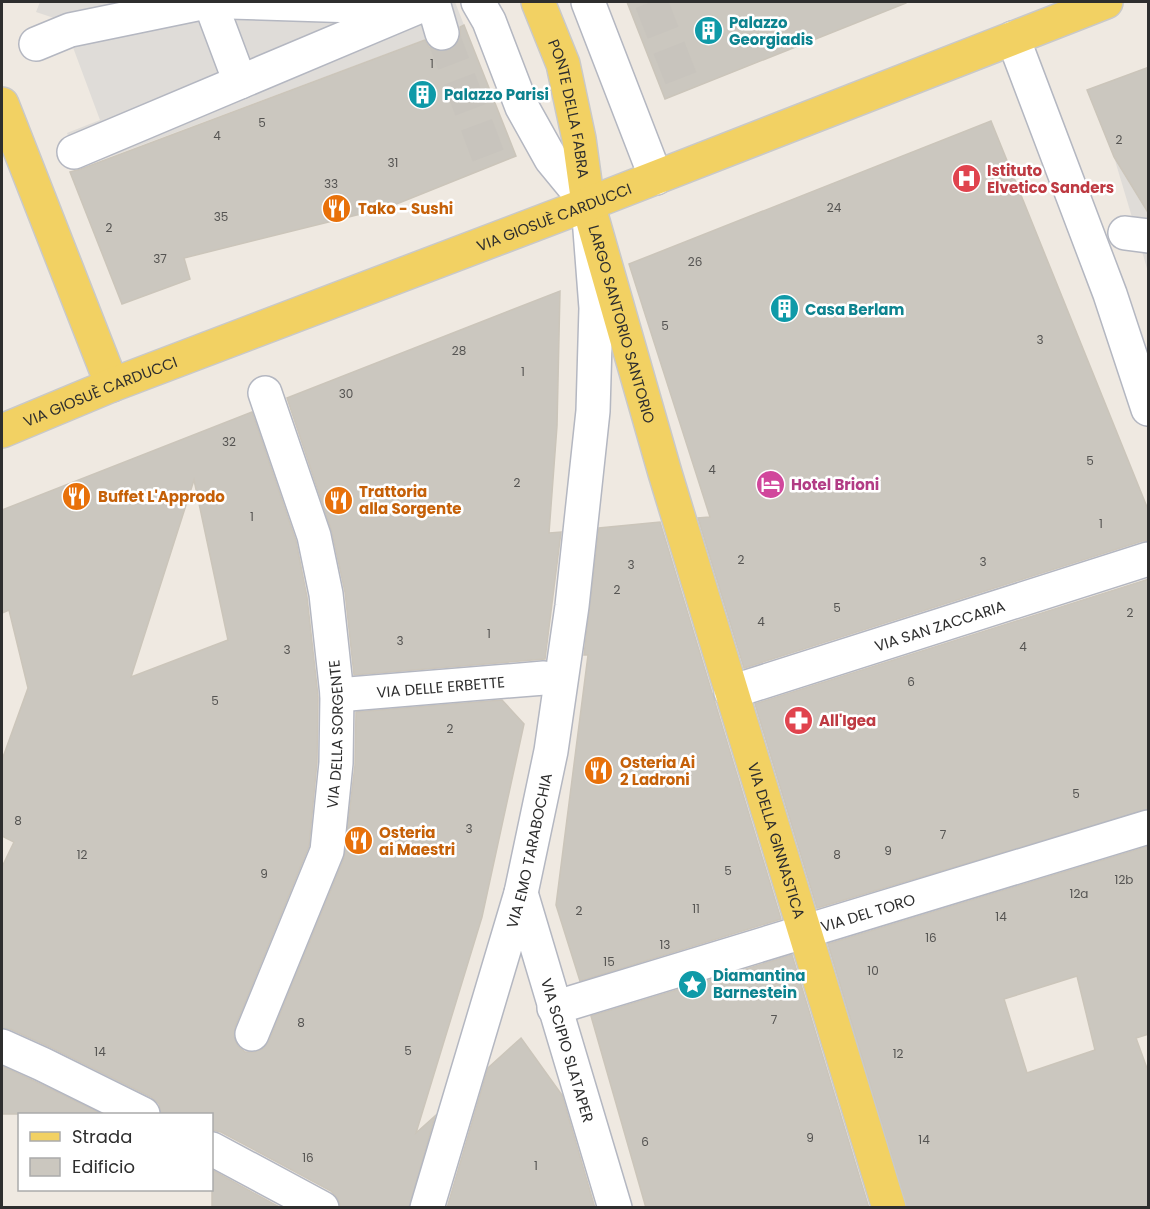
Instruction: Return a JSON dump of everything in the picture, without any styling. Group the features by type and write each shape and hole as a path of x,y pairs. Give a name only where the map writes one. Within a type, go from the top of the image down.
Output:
{"main road":[{"name":"PONTE DELLA FABRA","path":"538,2 563,64 579,139 588,204"},
{"name":"VIA GIOSUÈ CARDUCCI","path":"2,431 112,384 656,178 1106,2"},
{"path":"2,104 32,186 112,384"},
{"name":"LARGO SANTORIO SANTORIO","path":"588,204 665,473"},
{"name":"VIA DELLA GINNASTICA","path":"665,473 889,1208"}],"street":[{"path":"36,44 70,30 208,2 240,82"},
{"path":"230,2 387,7 430,2"},
{"path":"74,152 430,2"},
{"path":"430,2 442,33"},
{"name":"PONTE DELLA FABRA","path":"478,2 489,21 522,107 551,159 588,204"},
{"path":"588,2 656,178"},
{"path":"1013,38 1110,294 1149,409"},
{"name":"LARGO SANTORIO SANTORIO","path":"585,483 593,411 596,308 588,204"},
{"name":"VIA DELLA SORGENTE","path":"252,1034 327,851 336,763 337,695 326,594 314,536 265,393"},
{"name":"VIA EMO TARABOCHIA","path":"427,1208 521,893 551,751 572,606 585,483"},
{"name":"VIA SAN ZACCARIA","path":"732,692 1149,559"},
{"name":"VIA DELLE ERBETTE","path":"337,695 544,678"},
{"name":"VIA DEL TORO","path":"554,1008 1149,827"},
{"name":"VIA SCIPIO SLATAPER","path":"521,893 615,1208"},
{"path":"2,1046 141,1113"},
{"path":"213,1150 322,1208"}],"shaded area":[{"path":"40,2 455,2 464,25 80,168 67,133 100,120 71,42 60,20 36,12"},
{"path":"1114,157 1148,193 1148,272 1137,234"}],"building":[{"name":"Palazzo Georgiadis","path":"627,2 906,2 906,3 665,99"},
{"path":"464,25 516,156 389,207 184,258 190,279 122,304 70,172 425,40 429,47 437,51 448,51 456,46 460,37 460,27"},
{"path":"1149,67 1149,214 1114,157 1087,90"},
{"path":"991,121 1149,512 1149,541 1142,541 744,668 698,518 710,517 629,264"},
{"path":"560,291 557,426 549,533 561,532 545,659 354,675 345,592 332,532 287,398"},
{"path":"252,412 296,541 307,597 318,696 317,762 309,846 235,1027 234,1037 238,1046 245,1052 255,1052 264,1048 269,1041 344,858 355,765 356,712 502,700 524,724 482,917 416,1133 435,1116 409,1208 341,1208 338,1199 331,1191 221,1132 213,1130 213,1113 161,1113 159,1104 151,1097 50,1047 10,1029 2,1028 2,867 14,842 2,836 2,760 28,688 9,610 2,613 2,510","holes":["194,480 228,640 131,677"]},
{"path":"660,522 781,919 580,981 556,905 588,655 584,655 599,528"},
{"path":"1149,579 1149,809 817,908 755,704"},
{"path":"1149,846 1149,1034 1136,1038 1149,1074 1149,1208 907,1208 828,944","holes":["1077,976 1095,1050 1027,1073 1004,999"]},
{"path":"792,955 869,1208 646,1208 591,1016"},
{"path":"521,1038 562,1095 595,1208 447,1208 488,1068"},
{"path":"2,1066 100,1113 18,1113 2,1114"},
{"path":"213,1171 281,1208 212,1208"}],"tunnel":[{"path":"651,2 686,91"},
{"path":"442,33 492,166"}],"place":[{"name":"Palazzo Georgiadis","path":"708,31"},
{"name":"Palazzo Parisi","path":"423,94"},
{"name":"Istituto Elvetico Sanders","path":"966,179"},
{"name":"Tako - Sushi","path":"337,208"},
{"name":"Casa Berlam","path":"784,309"},
{"name":"Hotel Brioni","path":"770,484"},
{"name":"Buffet L'Approdo","path":"77,496"},
{"name":"Trattoria alla Sorgente","path":"338,500"},
{"name":"All'Igea","path":"798,720"},
{"name":"Osteria Ai 2 Ladroni","path":"599,771"},
{"name":"Osteria ai Maestri","path":"358,841"},
{"name":"Diamantina Barnestein","path":"692,984"}]}
